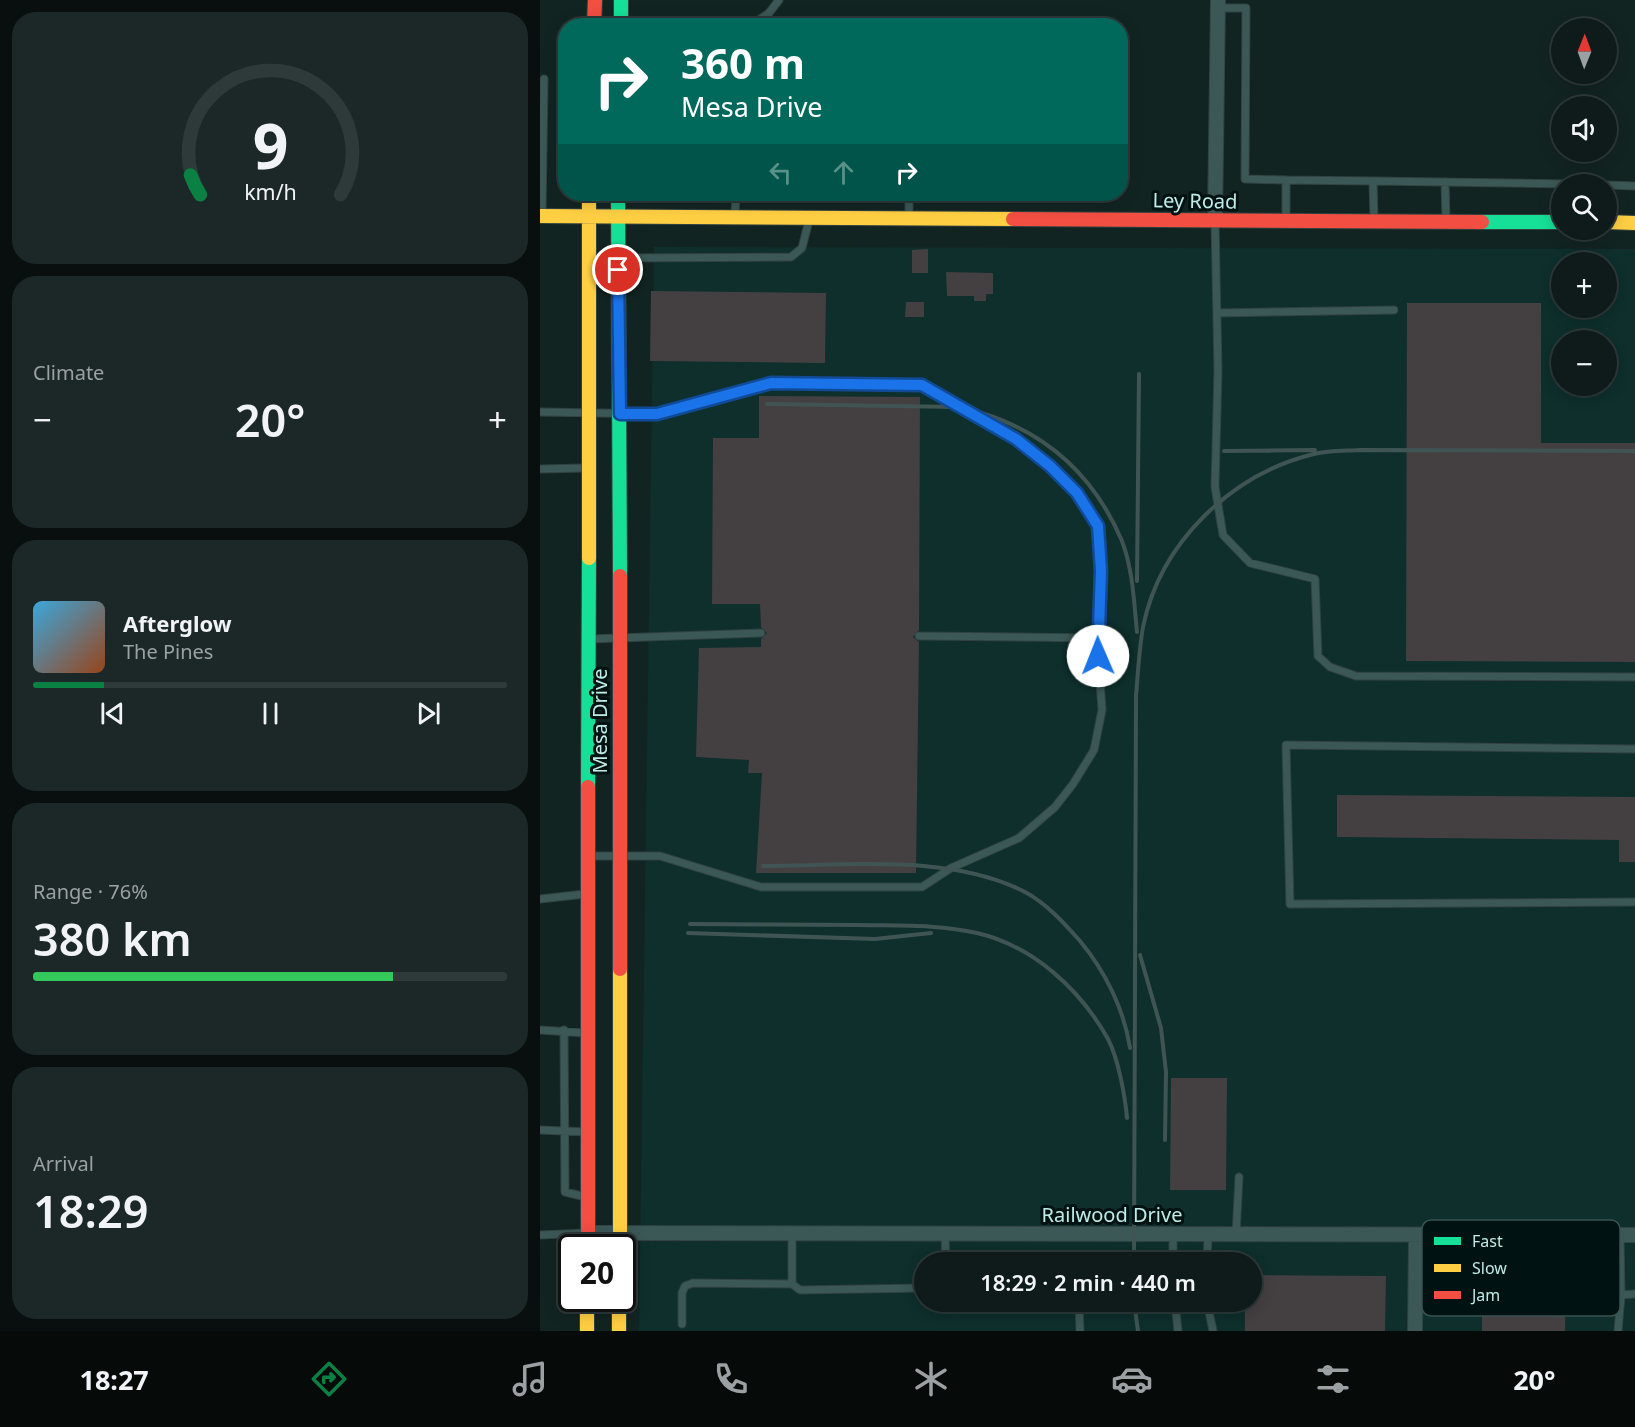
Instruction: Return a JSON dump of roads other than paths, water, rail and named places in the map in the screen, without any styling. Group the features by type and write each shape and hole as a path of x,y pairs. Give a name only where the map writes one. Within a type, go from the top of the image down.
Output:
{"main road":[{"path":"594,18 595,0"},
{"path":"621,0 621,18"},
{"name":"Mesa Drive","path":"589,201 588,893 620,1233"},
{"name":"Mesa Drive","path":"588,1233 587,1132 603,1034 619,855 620,414 618,201"},
{"name":"Ley Road","path":"541,216 1551,222"},
{"path":"1617,222 1635,223"},
{"path":"587,1312 587,1331"},
{"path":"619,1312 619,1331"}],"street":[{"path":"1215,221 1218,4"},
{"name":"Railwood Drive","path":"588,1233 1422,1236"},
{"name":"Railwood Drive","path":"1620,1236 1635,1235"},
{"path":"1415,1331 1416,1236"}],"lane":[{"path":"762,18 769,13 779,0"},
{"path":"1218,4 1246,8 1245,179 1551,184"},
{"path":"541,216 544,79"},
{"path":"1286,180 1286,221"},
{"path":"1373,181 1374,221"},
{"path":"1445,182 1446,222"},
{"path":"1617,185 1635,186"},
{"path":"735,218 736,201"},
{"path":"909,201 909,218"},
{"path":"618,258 792,257 802,248 809,218"},
{"path":"1215,221 1217,313 1215,487 1223,535 1250,563 1315,579 1318,656 1330,667 1356,676 1635,677"},
{"path":"1217,313 1394,310"},
{"path":"540,412 657,414 771,383 922,385 1016,439 1050,466 1077,493 1098,526 1101,571 1097,638 1102,710 1094,750 1073,784 1055,807 1019,838 951,868 922,887 761,887 660,856 588,856"},
{"path":"540,469 589,468"},
{"path":"589,639 761,633"},
{"path":"919,636 1097,638"},
{"path":"1635,749 1286,745 1290,904 1635,902"},
{"path":"540,899 588,893"},
{"path":"540,1030 603,1034"},
{"path":"564,1030 565,1192 588,1198"},
{"path":"540,1130 587,1132"},
{"path":"1236,1235 1239,1177"},
{"path":"540,1235 588,1233"},
{"path":"792,1234 792,1284"},
{"path":"945,1234 946,1252"},
{"path":"1173,1235 1173,1252"},
{"path":"1207,1252 1208,1235"},
{"path":"1620,1236 1620,1307"},
{"path":"682,1324 684,1286 792,1284 800,1290 914,1288"},
{"path":"1621,1295 1635,1294"},
{"path":"1079,1312 1080,1331"},
{"path":"1175,1312 1178,1331"},
{"path":"1209,1312 1213,1331"},
{"path":"1618,1331 1619,1316"}],"railway":[{"path":"1137,581 1139,374"},
{"path":"767,404 959,407 1013,425 1036,438 1058,453 1077,471 1109,515 1122,541 1129,563 1137,632"},
{"path":"1224,451 1315,450"},
{"path":"1134,1252 1136,696 1143,627 1152,596 1165,567 1204,516 1228,495 1284,464 1314,454 1360,450 1635,451"},
{"path":"763,866 897,864 931,867 964,871 996,880 1025,892 1062,921 1098,965 1118,1005 1130,1048"},
{"path":"690,924 918,926 962,930 998,939 1036,959 1053,972 1084,1003 1097,1021 1115,1056 1127,1118"},
{"path":"688,933 875,939 931,933"},
{"path":"1140,955 1161,1028 1166,1072 1165,1140"},
{"path":"1135,1312 1138,1331"}]}
